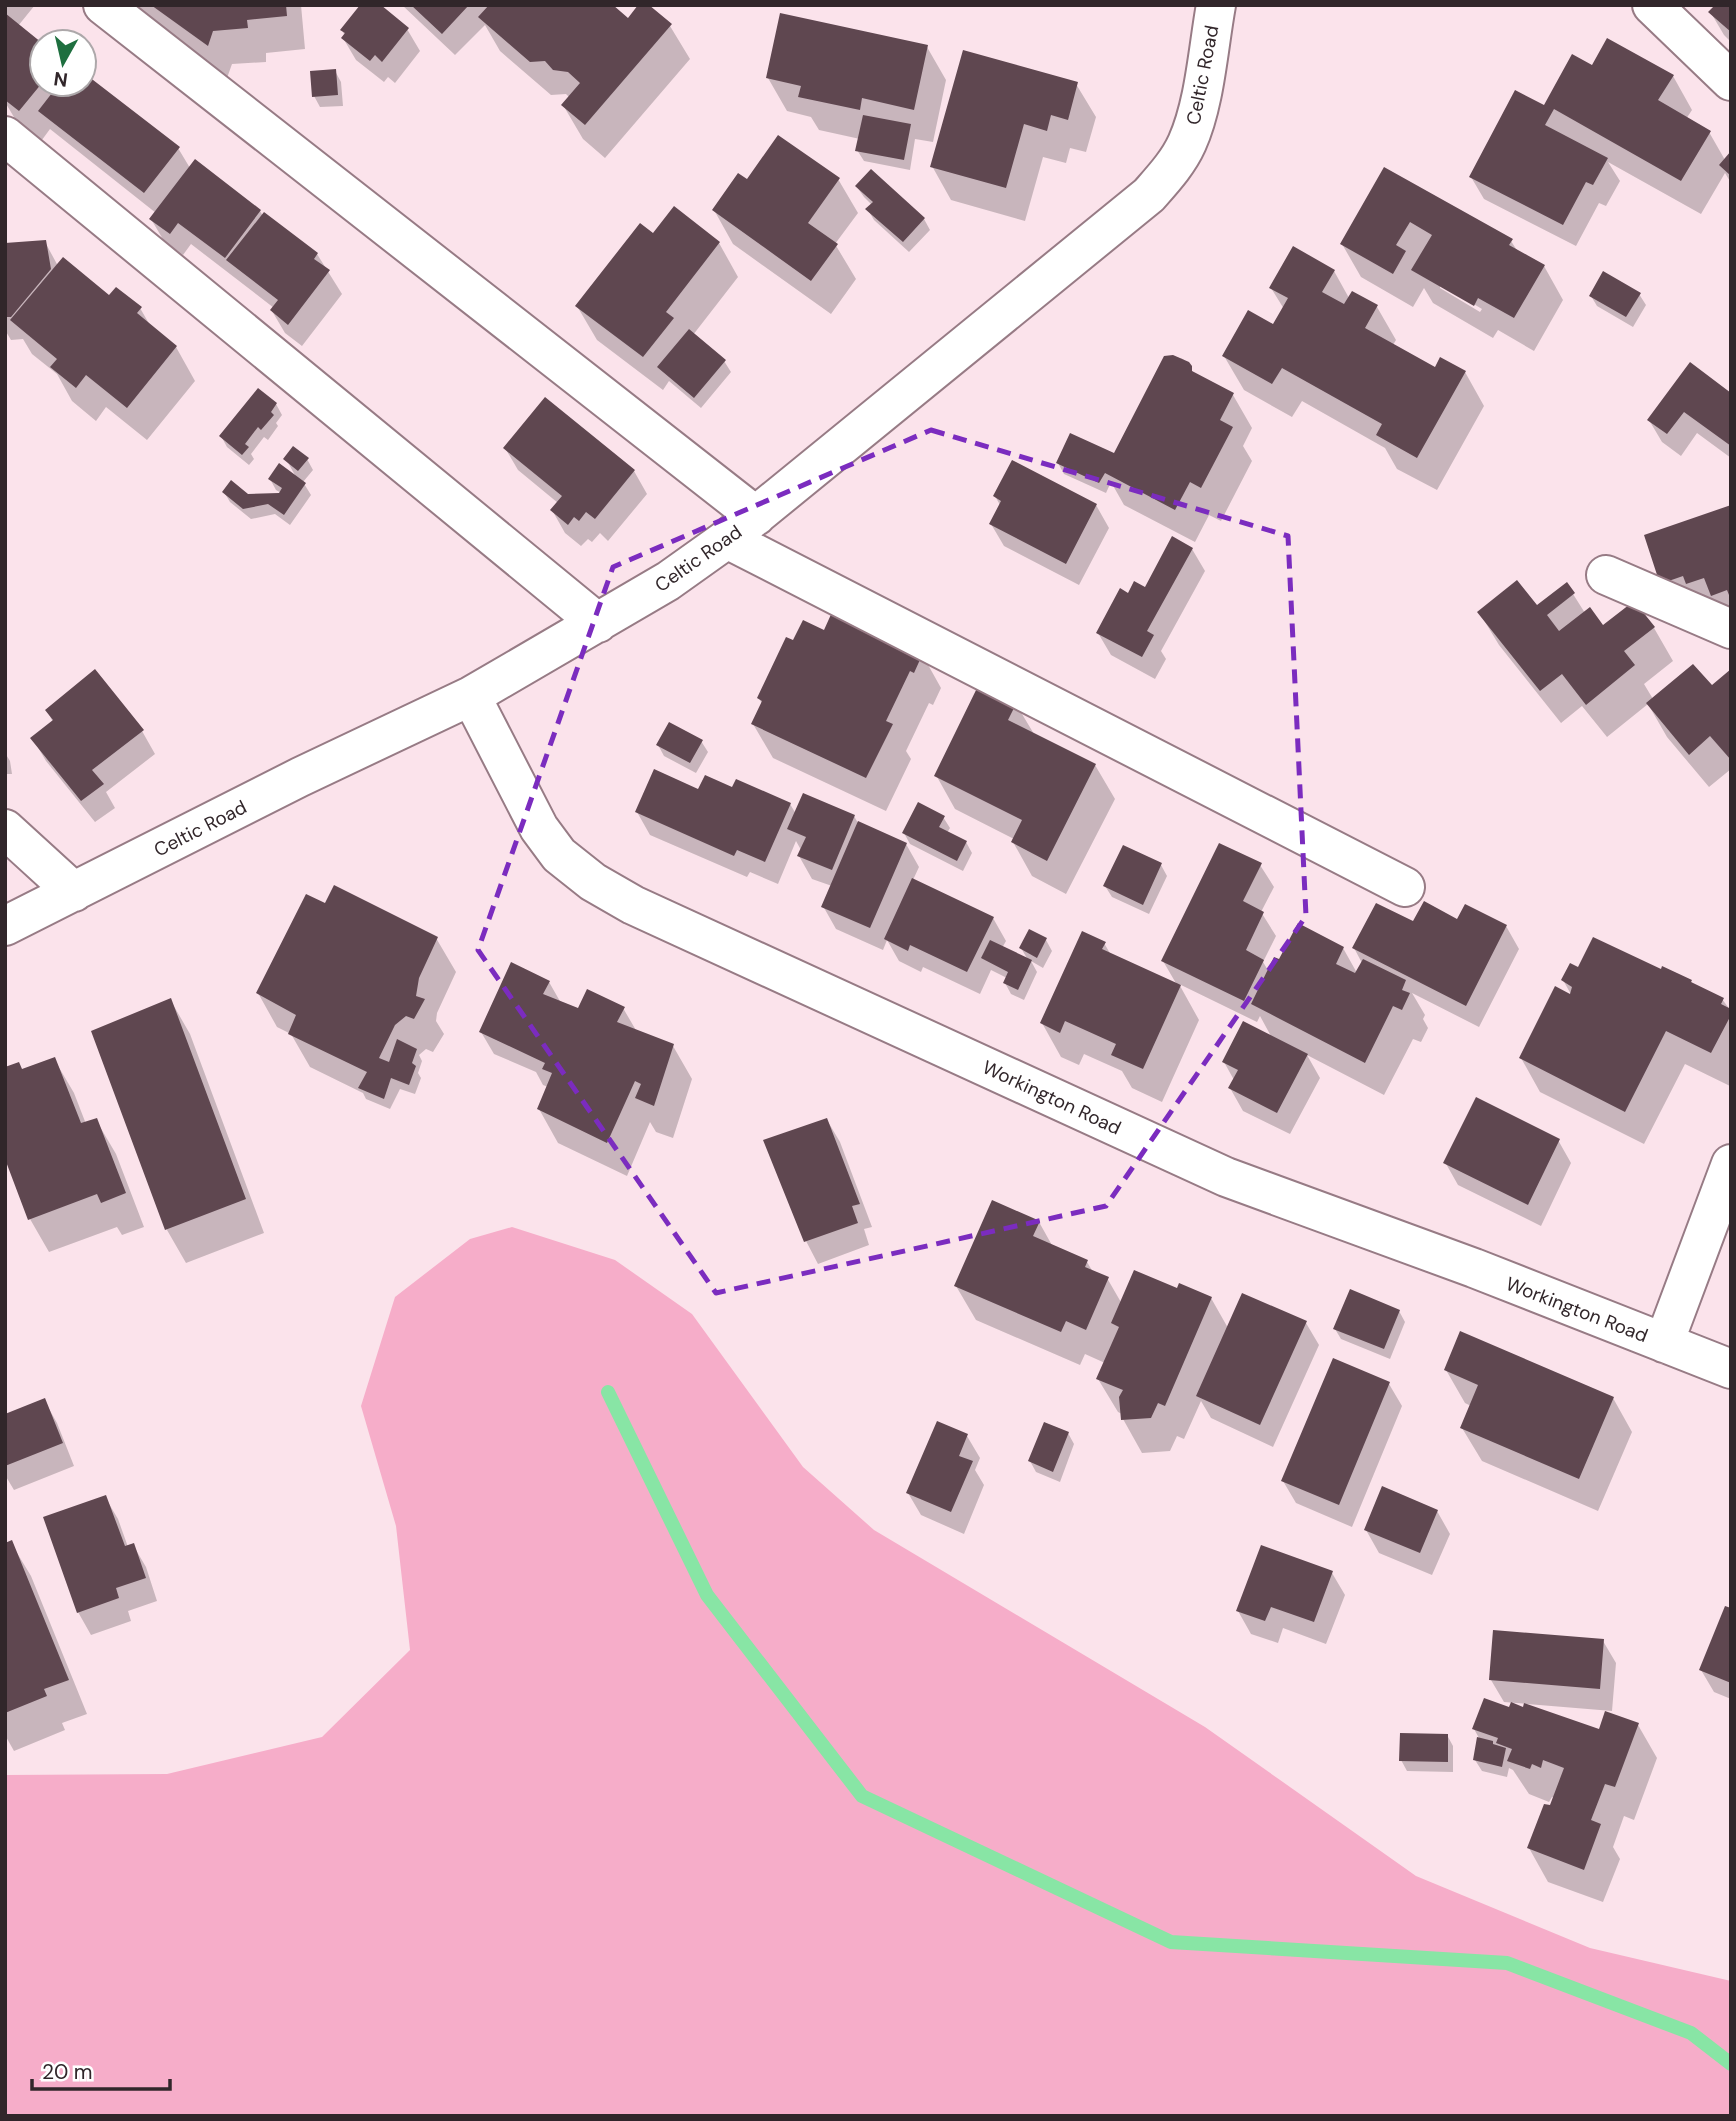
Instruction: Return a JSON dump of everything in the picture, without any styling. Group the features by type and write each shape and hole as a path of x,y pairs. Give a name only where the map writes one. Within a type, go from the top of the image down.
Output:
{"street":[{"path":"103,5 756,516"},
{"name":"Celtic Road","path":"5,926 299,777 471,696 668,581 727,539 1149,195 1173,168 1194,126 1216,5"},
{"path":"1652,5 1731,81"},
{"path":"5,136 598,623"},
{"path":"727,539 1405,887"},
{"path":"1606,575 1731,629"},
{"name":"Workington Road","path":"471,696 539,828 559,855 593,882 633,905 1226,1177 1461,1263 1731,1369"},
{"path":"5,829 74,892"},
{"path":"1664,1343 1731,1164"}],"highlighted area":[{"path":"931,430 1288,536 1306,916 1106,1206 716,1293 478,950 613,567"}],"shaded area":[{"path":"512,1227 615,1260 692,1314 803,1467 874,1530 1205,1727 1416,1876 1590,1948 1731,1981 1731,2116 5,2116 5,1775 167,1774 322,1737 410,1650 396,1526 361,1406 395,1297 470,1239"}],"building":[{"path":"151,5 286,5 287,16 247,20 248,28 213,31 208,46"},
{"path":"360,5 381,5 409,28 382,62 375,55 370,61 341,38 345,33 340,30"},
{"path":"411,5 469,5 442,34"},
{"path":"489,5 613,5 628,18 638,5 649,5 672,24 585,125 561,105 580,83 568,72 553,70 545,61 530,62 478,17"},
{"path":"1715,5 1731,5 1731,32 1708,12"},
{"path":"5,13 28,32 30,98 19,111 5,100"},
{"path":"780,13 928,45 914,110 862,98 860,110 798,97 801,86 766,78"},
{"path":"1607,38 1674,75 1658,100 1711,131 1681,181 1554,109 1545,125 1608,158 1593,185 1586,182 1563,225 1469,177 1515,90 1544,105 1572,54 1592,65"},
{"path":"963,50 1078,82 1068,120 1051,115 1047,131 1024,124 1006,188 930,167"},
{"path":"336,69 338,95 312,97 310,71"},
{"path":"98,84 180,147 144,193 38,111 48,98 98,98"},
{"path":"863,115 911,124 904,160 855,151"},
{"path":"778,135 840,178 808,223 838,244 811,281 712,210 738,173 747,179"},
{"path":"1731,151 1731,176 1719,165"},
{"path":"195,159 261,210 225,258 178,223 170,234 149,219"},
{"path":"1384,167 1513,239 1509,245 1545,265 1514,318 1478,298 1474,306 1411,270 1432,235 1410,222 1396,245 1406,251 1393,274 1340,244"},
{"path":"871,169 925,218 903,242 865,209 873,202 855,186"},
{"path":"674,206 720,242 666,312 674,318 643,357 575,306 640,223 653,233"},
{"path":"264,212 318,253 314,259 330,270 288,325 270,310 278,300 226,260"},
{"path":"46,240 51,269 11,317 5,317 5,243"},
{"path":"1293,246 1335,270 1322,292 1344,304 1352,291 1378,305 1365,328 1435,367 1440,357 1466,371 1417,458 1376,435 1382,424 1282,368 1272,384 1222,356 1248,310 1273,324 1288,298 1269,288"},
{"path":"63,257 109,295 116,287 142,307 137,313 177,346 127,408 86,375 76,388 50,367 57,359 10,320"},
{"path":"1603,271 1641,293 1626,317 1589,296"},
{"path":"689,329 726,360 694,398 657,367"},
{"path":"1173,355 1189,362 1192,371 1234,393 1220,420 1233,427 1201,488 1190,482 1175,510 1105,473 1099,483 1056,463 1070,433 1114,453 1164,356"},
{"path":"1690,362 1731,393 1731,446 1684,412 1667,434 1647,420"},
{"path":"258,388 277,403 271,412 274,415 261,430 258,427 245,444 249,447 242,455 219,436"},
{"path":"545,397 635,470 595,519 586,512 579,521 574,517 568,525 550,510 562,496 503,448"},
{"path":"293,446 309,458 298,471 283,459"},
{"path":"1012,460 1097,504 1066,564 989,524 1001,501 993,496"},
{"path":"279,463 306,483 284,515 268,504 243,509 222,492 231,480 248,494 279,493 282,488 268,479"},
{"path":"1731,505 1731,600 1727,590 1711,596 1704,578 1686,584 1683,576 1660,584 1644,535"},
{"path":"1172,536 1193,548 1147,631 1154,635 1142,657 1096,633 1120,588 1128,593 1134,581 1145,587"},
{"path":"1517,580 1537,605 1567,582 1575,593 1547,615 1559,631 1590,607 1603,625 1634,601 1655,627 1624,651 1635,665 1586,705 1562,674 1540,691 1477,612"},
{"path":"833,610 923,653 914,673 910,671 886,721 893,724 866,778 751,724 762,701 757,698 786,637 793,640 803,620 824,630"},
{"path":"1693,664 1712,685 1731,669 1731,760 1710,736 1689,755 1646,703"},
{"path":"95,669 144,730 92,770 104,784 81,801 30,738 53,720 45,710"},
{"path":"979,684 1017,702 1008,720 1096,764 1047,861 1011,842 1022,820 934,776"},
{"path":"669,722 703,740 690,763 656,745"},
{"path":"654,769 698,789 705,775 732,787 736,779 791,803 765,862 737,850 734,856 635,812"},
{"path":"803,793 855,815 832,870 797,856 806,837 787,829"},
{"path":"918,802 945,816 939,827 967,841 957,861 902,833"},
{"path":"858,821 907,843 870,928 821,907"},
{"path":"1219,843 1262,863 1243,901 1264,912 1246,950 1264,960 1244,1001 1161,961"},
{"path":"1123,845 1162,863 1143,905 1103,886"},
{"path":"912,878 994,917 967,972 910,945 908,951 884,939"},
{"path":"334,885 438,937 419,978 416,996 425,999 414,1019 406,1016 395,1025 379,1058 389,1062 397,1039 417,1049 412,1063 416,1066 409,1085 391,1078 384,1099 358,1088 367,1072 288,1034 296,1015 256,993 306,894 325,903"},
{"path":"1424,901 1457,919 1465,904 1507,925 1466,1006 1352,948 1376,903 1413,921"},
{"path":"1298,923 1344,947 1336,964 1355,973 1363,959 1406,980 1402,990 1410,993 1402,1010 1393,1006 1365,1063 1251,1004 1274,957 1279,959"},
{"path":"1029,929 1047,938 1037,958 1019,948"},
{"path":"1082,931 1106,942 1102,949 1181,985 1143,1069 1111,1055 1116,1044 1065,1021 1060,1033 1040,1023"},
{"path":"1593,937 1661,969 1662,966 1692,980 1691,982 1724,998 1721,1004 1731,1009 1731,1015 1711,1053 1666,1031 1625,1112 1519,1058 1555,986 1570,994 1572,987 1561,980 1570,963 1578,967"},
{"path":"990,940 1032,960 1018,990 1003,983 1008,972 981,958"},
{"path":"511,962 550,981 543,994 578,1008 587,989 625,1007 617,1022 674,1044 654,1106 635,1098 641,1084 635,1081 607,1143 537,1109 552,1073 542,1069 545,1063 479,1032"},
{"path":"171,998 246,1199 165,1230 91,1031"},
{"path":"1243,1021 1308,1054 1277,1113 1228,1088 1238,1070 1222,1062"},
{"path":"55,1057 81,1123 97,1118 126,1193 101,1203 97,1194 28,1220 5,1159 5,1067 19,1062 22,1069"},
{"path":"1476,1097 1560,1139 1528,1205 1443,1163"},
{"path":"827,1118 860,1204 852,1206 858,1223 804,1242 763,1140"},
{"path":"992,1200 1040,1221 1033,1236 1088,1260 1085,1267 1109,1277 1086,1330 1066,1321 1061,1332 954,1286"},
{"path":"1134,1270 1177,1288 1179,1283 1212,1297 1165,1406 1158,1403 1151,1418 1121,1420 1119,1397 1123,1390 1096,1379 1119,1327 1111,1323"},
{"path":"1350,1289 1400,1310 1384,1349 1333,1329"},
{"path":"1242,1293 1307,1321 1260,1425 1196,1396"},
{"path":"1460,1331 1614,1397 1579,1479 1460,1428 1478,1385 1444,1370"},
{"path":"1333,1358 1390,1382 1339,1505 1281,1481"},
{"path":"45,1398 63,1443 5,1466 5,1414"},
{"path":"937,1421 968,1434 959,1456 973,1461 951,1512 906,1493"},
{"path":"1044,1422 1069,1432 1053,1472 1028,1461"},
{"path":"1382,1486 1438,1510 1420,1553 1364,1530"},
{"path":"106,1495 125,1546 134,1543 146,1578 116,1588 119,1598 77,1613 43,1517"},
{"path":"12,1540 69,1680 44,1689 47,1696 5,1713 5,1543"},
{"path":"1261,1545 1333,1571 1314,1622 1271,1607 1265,1621 1236,1611"},
{"path":"1725,1606 1731,1608 1731,1683 1699,1670"},
{"path":"1493,1630 1604,1639 1600,1689 1489,1680"},
{"path":"1484,1698 1509,1707 1511,1702 1523,1707 1524,1703 1599,1729 1605,1711 1639,1723 1615,1787 1605,1784 1591,1820 1601,1824 1584,1870 1527,1848 1544,1804 1550,1805 1564,1768 1543,1760 1541,1768 1532,1764 1530,1769 1507,1761 1512,1749 1496,1743 1498,1738 1472,1729"},
{"path":"1400,1733 1448,1734 1448,1762 1399,1761"},
{"path":"1477,1737 1506,1748 1502,1767 1473,1760"}],"waterway":[{"path":"608,1392 707,1595 862,1796 1171,1942 1507,1963 1691,2033 1731,2064"}]}
